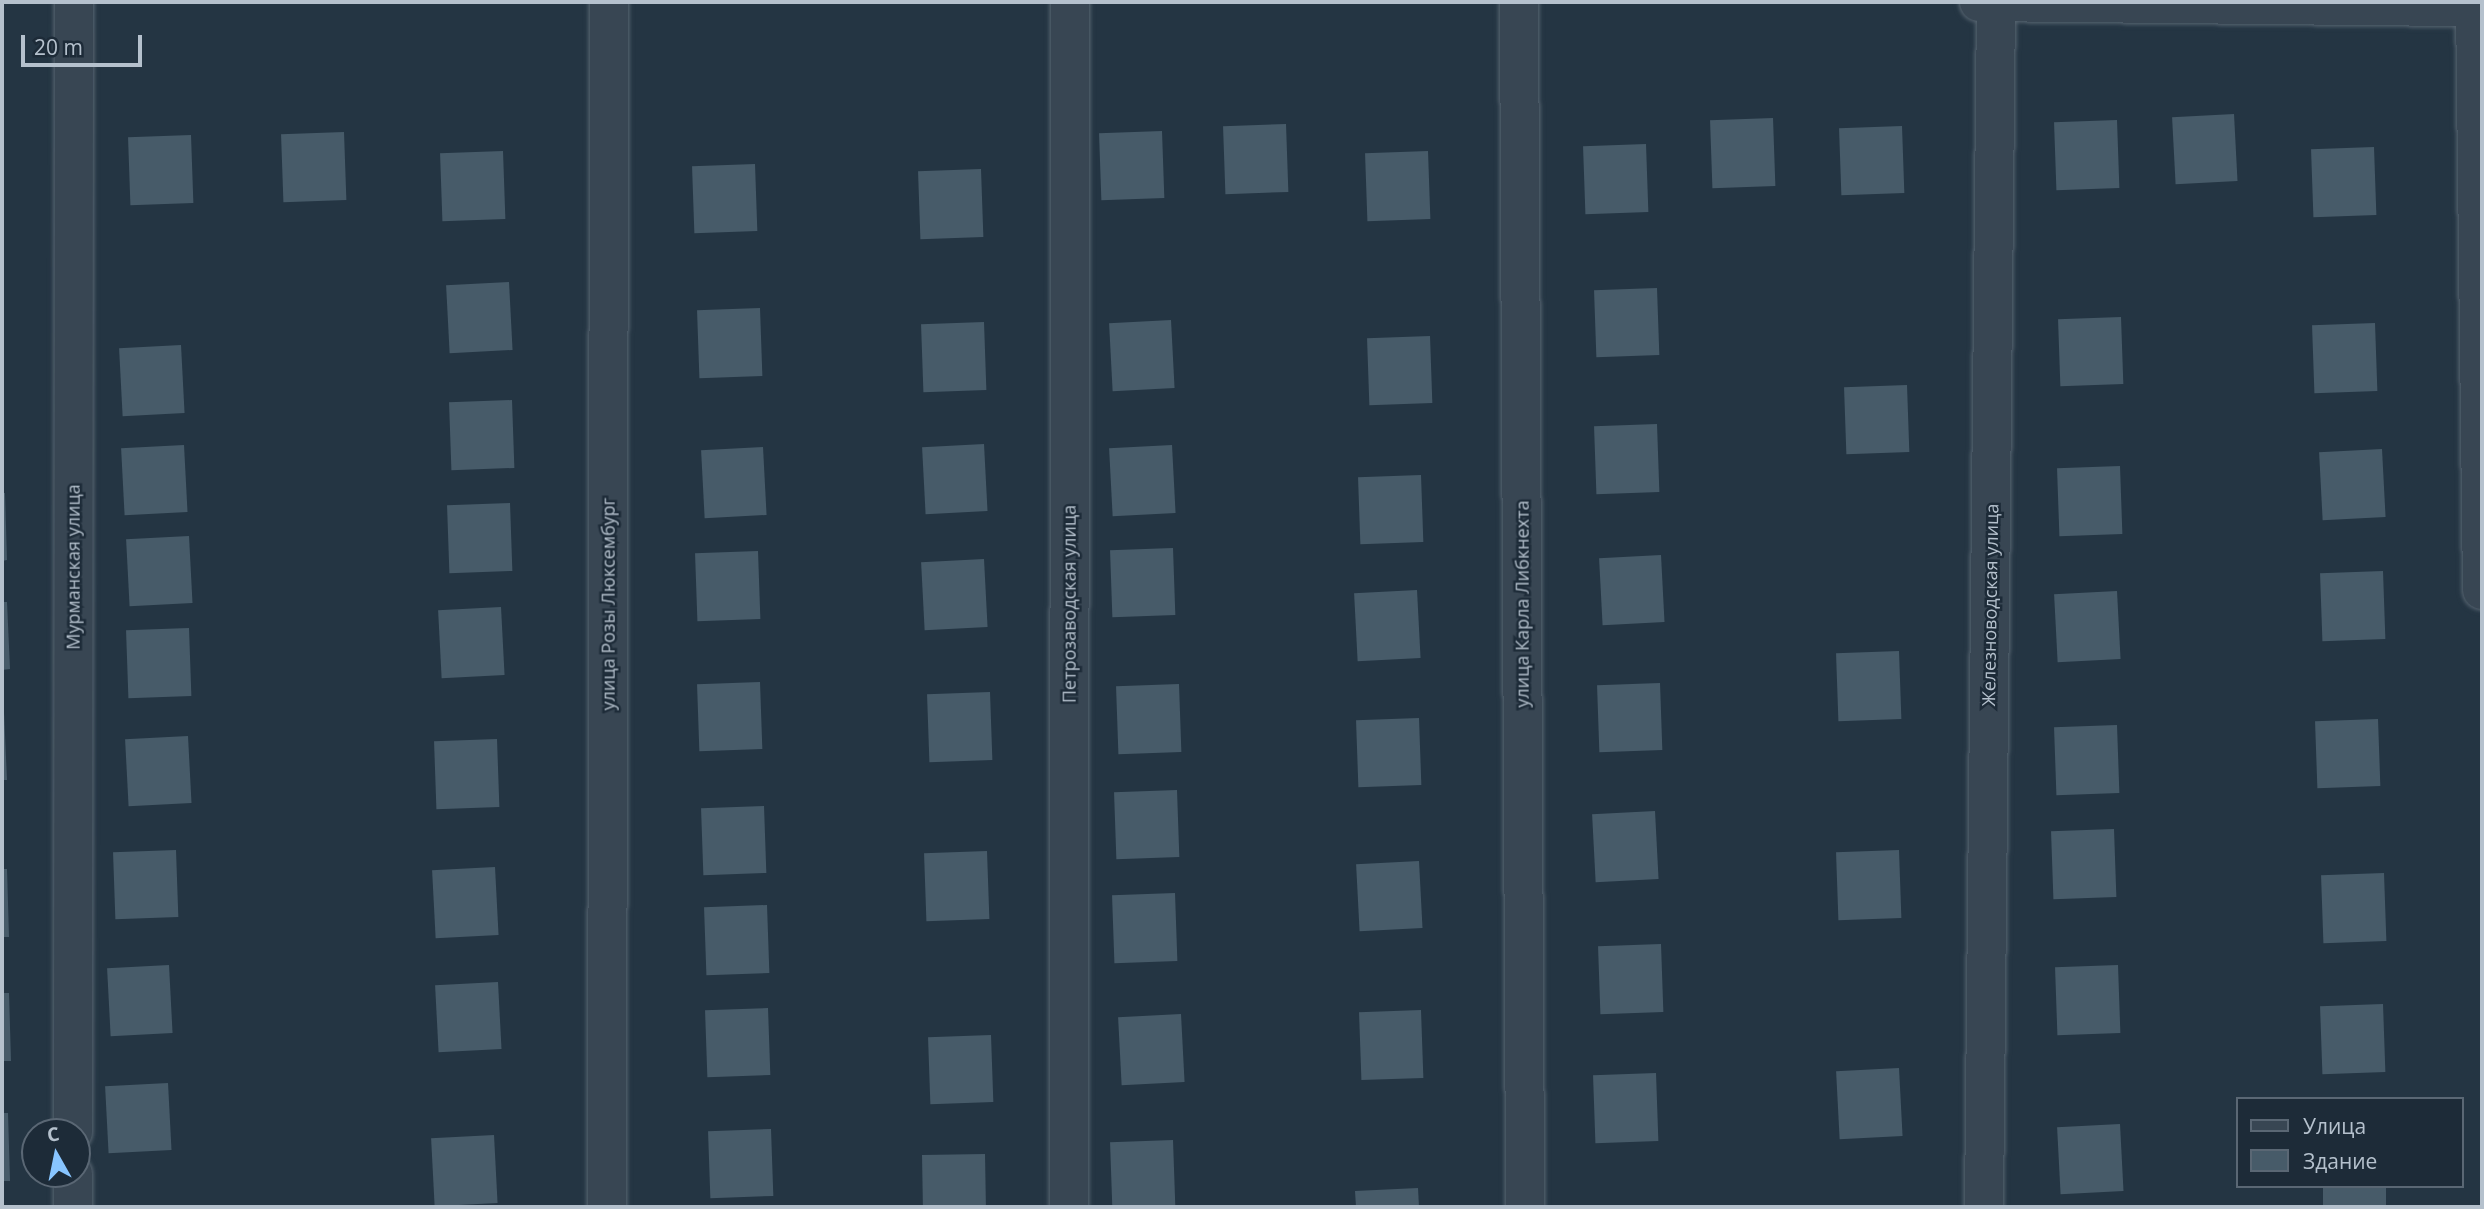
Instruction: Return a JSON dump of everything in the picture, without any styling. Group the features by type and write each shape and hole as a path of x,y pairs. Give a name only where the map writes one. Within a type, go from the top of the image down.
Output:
{"street":[{"name":"Мурманская улица","path":"73,1118 74,2"},
{"name":"улица Розы Люксембург","path":"607,1207 609,2"},
{"name":"Петрозаводская улица","path":"1069,1207 1070,2"},
{"name":"улица Карла Либкнехта","path":"1519,2 1525,1207"},
{"path":"1979,2 2475,4 2482,590"},
{"name":"Железноводская улица","path":"1984,1207 1996,2"},
{"path":"72,1207 73,1188"}],"building":[{"path":"2234,114 2238,181 2176,184 2172,117"},
{"path":"1773,118 1775,186 1712,188 1710,120"},
{"path":"2117,120 2119,188 2056,190 2054,122"},
{"path":"1286,124 1288,192 1225,194 1223,126"},
{"path":"1902,126 1904,193 1841,195 1839,128"},
{"path":"1162,131 1164,198 1101,200 1099,133"},
{"path":"344,132 346,200 283,202 281,134"},
{"path":"191,135 193,203 130,205 128,137"},
{"path":"1646,144 1648,212 1585,214 1583,146"},
{"path":"2374,147 2376,215 2313,217 2311,149"},
{"path":"503,151 505,219 442,221 440,153"},
{"path":"1428,151 1430,219 1367,221 1365,153"},
{"path":"755,164 757,231 694,233 692,166"},
{"path":"981,169 983,237 920,239 918,171"},
{"path":"509,282 513,350 450,353 446,285"},
{"path":"1657,288 1659,355 1596,357 1594,290"},
{"path":"760,308 762,376 699,378 697,310"},
{"path":"2121,317 2123,384 2060,386 2058,319"},
{"path":"1171,320 1175,388 1113,391 1109,323"},
{"path":"984,322 986,390 923,392 921,324"},
{"path":"2375,323 2377,391 2314,393 2312,325"},
{"path":"1430,336 1432,403 1369,405 1367,338"},
{"path":"181,345 185,413 123,416 119,348"},
{"path":"1907,385 1909,452 1846,454 1844,387"},
{"path":"512,400 514,468 451,470 449,402"},
{"path":"1657,424 1659,492 1596,494 1594,426"},
{"path":"984,444 988,511 926,514 922,447"},
{"path":"184,445 188,512 125,515 121,448"},
{"path":"1172,445 1176,513 1113,516 1109,448"},
{"path":"763,447 767,515 705,518 701,450"},
{"path":"2382,449 2386,517 2323,520 2319,452"},
{"path":"2120,466 2122,534 2059,536 2057,468"},
{"path":"1421,475 1423,542 1360,544 1358,477"},
{"path":"2,493 5,493 7,560 2,561"},
{"path":"510,503 512,571 449,573 447,505"},
{"path":"189,536 193,603 130,606 126,539"},
{"path":"1173,548 1175,615 1112,617 1110,550"},
{"path":"758,551 760,619 697,621 695,553"},
{"path":"1661,555 1665,622 1603,625 1599,558"},
{"path":"984,559 988,627 925,630 921,562"},
{"path":"2383,571 2385,639 2322,641 2320,573"},
{"path":"1417,590 1421,658 1358,661 1354,593"},
{"path":"2117,591 2121,659 2058,662 2054,594"},
{"path":"2,602 7,602 10,669 2,670"},
{"path":"501,607 505,675 442,678 438,610"},
{"path":"189,628 191,696 128,698 126,630"},
{"path":"1899,651 1901,719 1838,721 1836,653"},
{"path":"760,682 762,749 699,751 697,684"},
{"path":"1660,683 1662,750 1599,752 1597,685"},
{"path":"1179,684 1181,752 1118,754 1116,686"},
{"path":"990,692 992,760 929,762 927,694"},
{"path":"4,712 7,780 2,780"},
{"path":"1419,718 1421,785 1358,787 1356,720"},
{"path":"2378,719 2380,786 2317,788 2315,721"},
{"path":"2117,725 2119,793 2056,795 2054,727"},
{"path":"188,736 192,803 129,806 125,739"},
{"path":"497,739 499,807 436,809 434,741"},
{"path":"1177,790 1179,857 1116,859 1114,792"},
{"path":"764,806 766,873 703,875 701,808"},
{"path":"1655,811 1659,879 1596,882 1592,814"},
{"path":"2114,829 2116,897 2053,899 2051,831"},
{"path":"176,850 178,917 115,919 113,852"},
{"path":"1899,850 1901,918 1838,920 1836,852"},
{"path":"987,851 989,919 926,921 924,853"},
{"path":"1419,861 1423,928 1360,931 1356,864"},
{"path":"495,867 499,935 436,938 432,870"},
{"path":"2,869 7,869 9,937 2,937"},
{"path":"2384,873 2386,941 2323,943 2321,875"},
{"path":"1175,893 1177,961 1114,963 1112,895"},
{"path":"767,905 769,973 706,975 704,907"},
{"path":"1661,944 1663,1012 1600,1014 1598,946"},
{"path":"169,965 173,1033 111,1036 107,968"},
{"path":"2118,965 2120,1033 2057,1035 2055,967"},
{"path":"498,982 502,1049 439,1052 435,985"},
{"path":"2,993 9,993 11,1061 2,1061"},
{"path":"2383,1004 2385,1072 2322,1074 2320,1006"},
{"path":"768,1008 770,1075 707,1077 705,1010"},
{"path":"1421,1010 1423,1078 1361,1080 1359,1012"},
{"path":"1181,1014 1185,1082 1122,1085 1118,1017"},
{"path":"991,1035 993,1102 930,1104 928,1037"},
{"path":"1899,1068 1903,1136 1840,1139 1836,1071"},
{"path":"1656,1073 1658,1141 1595,1143 1593,1075"},
{"path":"168,1083 172,1150 109,1153 105,1086"},
{"path":"2,1113 8,1113 10,1181 2,1181"},
{"path":"2120,1124 2124,1191 2061,1194 2057,1127"},
{"path":"771,1129 773,1196 710,1198 708,1131"},
{"path":"494,1135 498,1203 435,1206 431,1138"},
{"path":"1173,1140 1175,1207 1112,1207 1110,1142"},
{"path":"985,1154 986,1207 923,1207 922,1155"},
{"path":"1418,1188 1419,1207 1356,1207 1355,1191"},
{"path":"2323,1188 2386,1188 2386,1205 2323,1205"}]}
